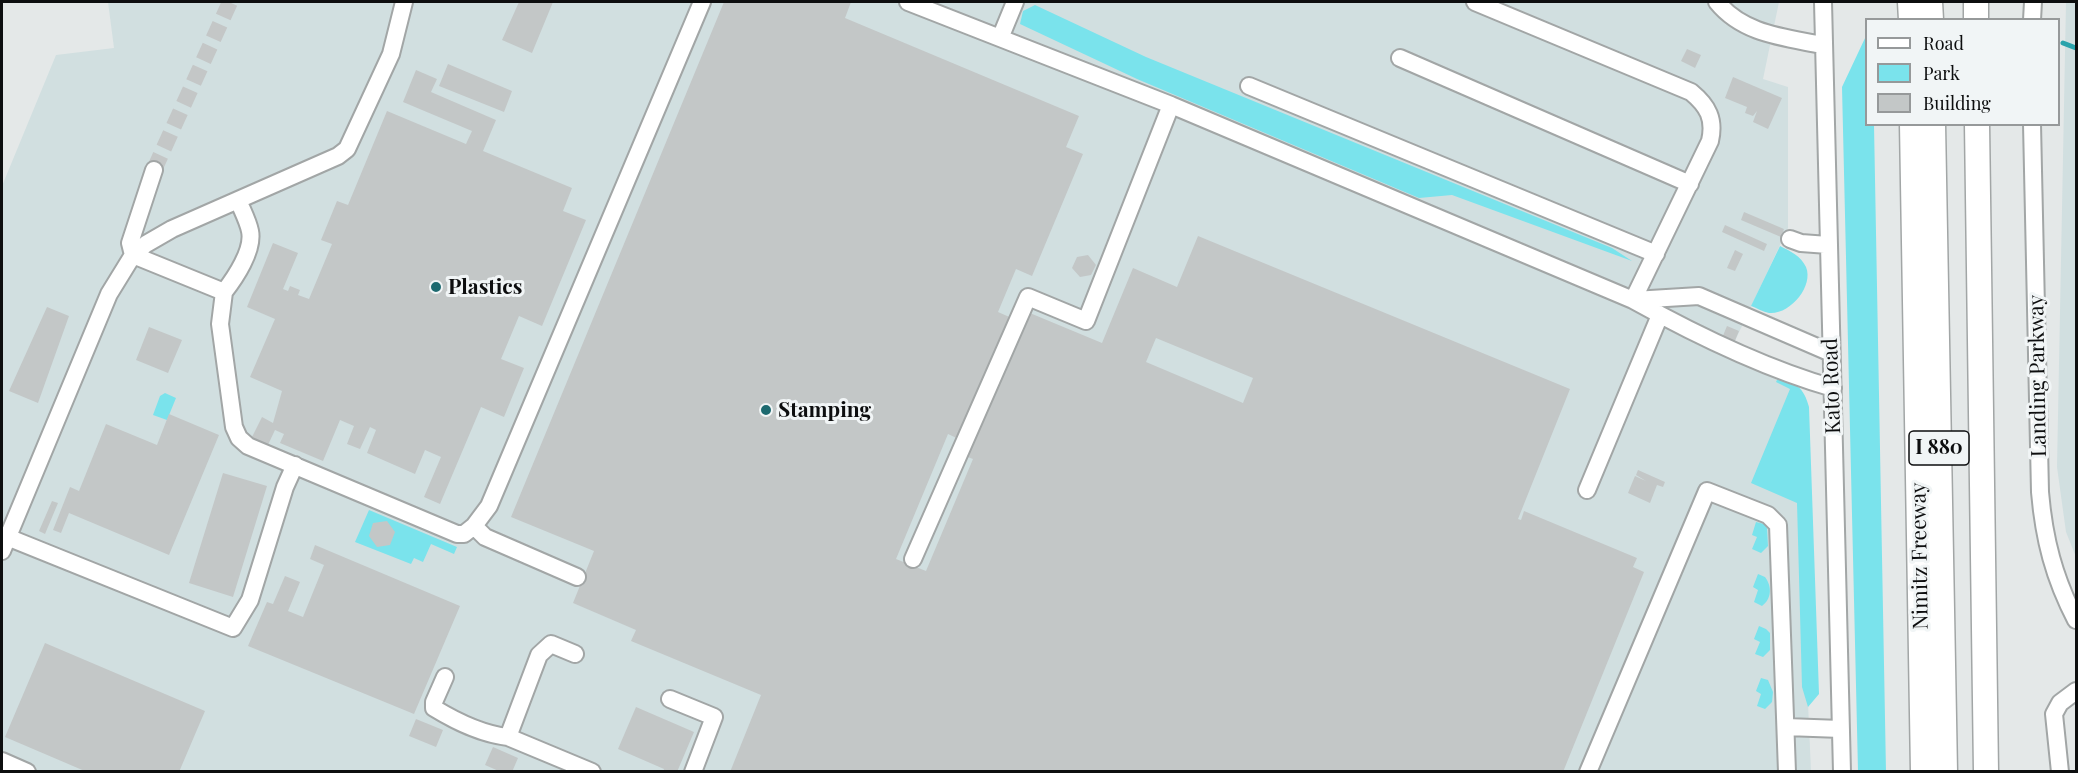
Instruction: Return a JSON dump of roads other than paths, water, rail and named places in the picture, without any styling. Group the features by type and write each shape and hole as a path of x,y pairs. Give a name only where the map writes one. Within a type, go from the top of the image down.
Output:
{"highway":[{"path":"1910,2 1911,18"},
{"path":"1930,2 1931,18"},
{"path":"1976,2 1976,18"},
{"name":"Nimitz Freeway","path":"1912,126 1923,771"},
{"name":"I 880","path":"1933,126 1945,771"},
{"name":"I 880","path":"1977,126 1986,771"},
{"path":"1985,743 2003,771"}],"street":[{"path":"295,465 285,487 250,600 233,628 4,540 109,294 133,255 158,236 338,156 347,149 391,54 404,2"},
{"path":"238,200 251,233 249,246 234,279 224,292 220,324 234,427 239,438 248,446 457,534 464,534 474,526 489,506 702,2"},
{"path":"908,2 972,28 1001,36 1170,105 1633,300 1742,354 1833,388"},
{"path":"1001,36 1015,2"},
{"path":"1475,2 1691,92 1706,106 1712,122 1710,141 1633,300"},
{"path":"1717,2 1736,21 1749,28 1822,45"},
{"name":"Kato Road","path":"1823,2 1822,45 1842,771"},
{"path":"2032,18 2033,2"},
{"path":"1400,58 1690,184"},
{"path":"1249,86 1656,254"},
{"path":"913,559 1028,297 1086,321 1170,105"},
{"name":"Landing Parkway","path":"2032,126 2043,520 2051,563 2076,620"},
{"path":"133,255 130,243 154,170"},
{"path":"1790,239 1801,243 1828,245"},
{"path":"133,255 224,292"},
{"path":"1633,300 1699,296 1832,353"},
{"path":"1587,490 1660,315"},
{"path":"1588,771 1707,491 1768,515 1778,525 1787,771"},
{"path":"474,526 485,537 577,577"},
{"path":"508,737 539,655 551,644 576,654"},
{"path":"445,677 434,702 434,708 456,721 494,736 508,737 592,771"},
{"path":"670,699 714,717 693,771"},
{"path":"2060,771 2054,714 2060,703 2073,700"},
{"path":"1786,726 1841,729"},
{"path":"2,761 27,771"}],"waterway":[{"path":"2063,43 2076,48"}],"tunnel":[{"path":"154,170 230,2"}],"place":[{"name":"Plastics","path":"436,287"},
{"name":"Stamping","path":"766,410"}]}
